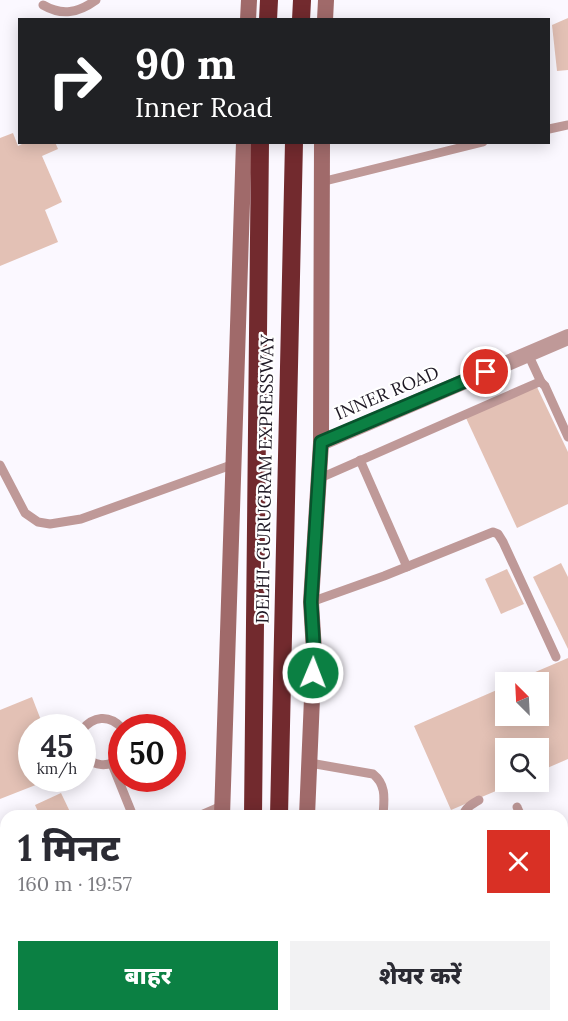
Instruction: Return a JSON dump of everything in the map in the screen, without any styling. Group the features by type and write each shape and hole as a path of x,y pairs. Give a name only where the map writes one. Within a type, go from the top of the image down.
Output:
{"highway":[{"path":"268,18 269,0"},
{"path":"301,18 303,0"},
{"name":"DELHI-GURUGRAM EXPRESSWAY","path":"253,810 260,144"},
{"name":"DELHI-GURUGRAM EXPRESSWAY","path":"279,810 294,144"}],"main road":[{"path":"248,18 249,0"},
{"path":"325,18 326,0"},
{"path":"222,810 244,144"},
{"path":"308,810 314,651 311,602 321,442 322,144"}],"street":[{"name":"INNER ROAD","path":"321,442 568,337"}],"lane":[{"path":"43,5 52,11 67,13 83,8 96,0"},
{"path":"550,129 568,126"},
{"path":"321,182 475,144"},
{"path":"528,354 568,437"},
{"path":"318,479 541,382"},
{"path":"360,460 407,567"},
{"path":"0,465 25,513 38,522 50,524 81,519 234,464"},
{"path":"311,602 407,567 486,533 498,534 504,542 556,657"},
{"path":"310,763 373,774 383,789 383,810"},
{"path":"123,792 131,810"},
{"path":"466,810 479,800"}],"building":[{"path":"568,18 568,70 557,71 552,25"},
{"path":"13,133 18,146 56,144 58,149 42,156 62,202 45,210 58,242 0,266 0,138"},
{"path":"536,385 568,452 568,504 517,528 466,418"},
{"path":"561,563 568,577 568,649 533,577"},
{"path":"507,569 524,604 501,614 485,579"},
{"path":"568,658 568,759 549,767 549,738 495,738 495,791 451,810 414,726 495,691 495,726 549,726 549,672 535,672"},
{"path":"32,697 39,714 18,714 18,792 0,799 0,710"},
{"path":"61,793 69,810 37,810 35,805"}],"route":[{"path":"313,673 311,602 321,442 486,372"}]}
